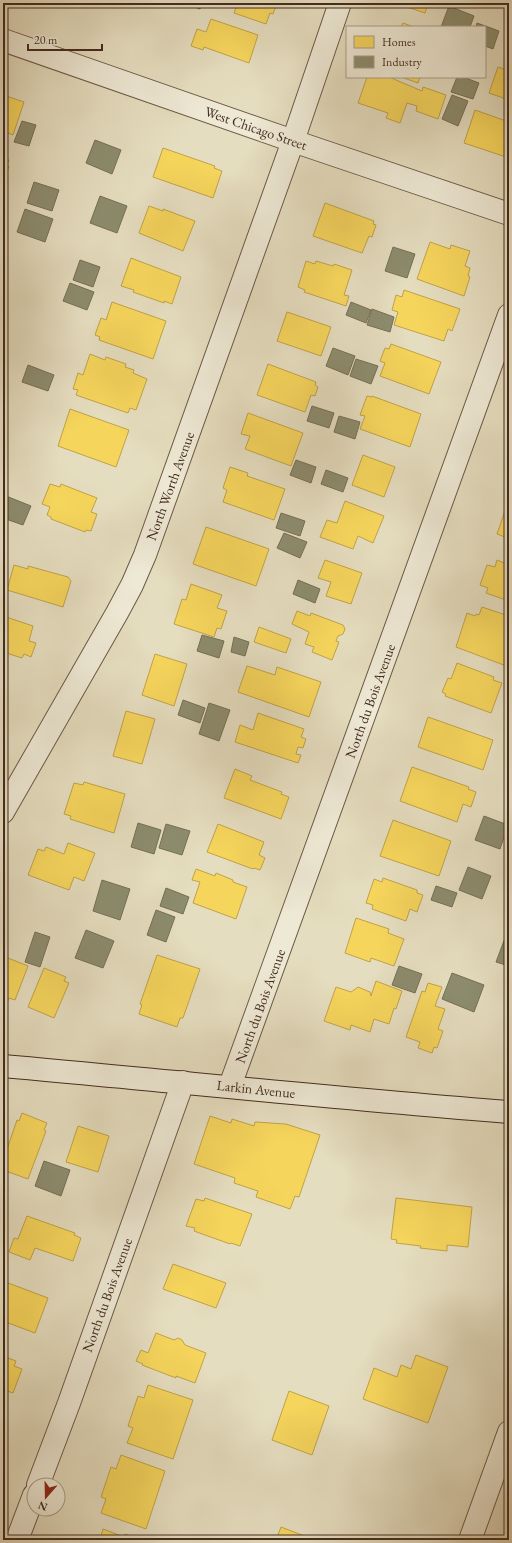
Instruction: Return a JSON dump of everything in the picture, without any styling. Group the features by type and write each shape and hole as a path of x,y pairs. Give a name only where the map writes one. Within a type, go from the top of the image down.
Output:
{"street":[{"name":"North Worth Avenue","path":"3,812 117,613 132,585 145,555 340,3"},
{"name":"West Chicago Street","path":"3,40 292,141 509,214"},
{"name":"North du Bois Avenue","path":"230,1086 509,315"},
{"name":"Larkin Avenue","path":"3,1066 230,1086 406,1104 509,1112"},
{"name":"North du Bois Avenue","path":"41,1477 69,1403 183,1082"},
{"path":"470,1540 509,1432"},
{"path":"17,1540 26,1516"}],"building: Homes":[{"path":"238,3 277,3 273,14 270,13 266,24 234,13"},
{"path":"395,3 428,3 425,13"},
{"path":"211,19 258,35 249,63 204,47 203,50 191,46 197,29 206,32"},
{"path":"403,23 411,26 402,26"},
{"path":"498,67 509,71 509,100 489,93"},
{"path":"367,78 391,78 422,91 423,87 446,95 438,119 416,111 417,106 407,103 400,123 386,118 388,113 358,103"},
{"path":"404,78 420,78 418,83"},
{"path":"3,95 24,102 13,135 3,131"},
{"path":"475,110 509,122 509,158 464,143"},
{"path":"163,148 215,166 214,168 222,171 213,198 153,177"},
{"path":"3,158 9,160 7,165 9,166 3,183"},
{"path":"325,203 374,221 373,224 376,225 372,237 369,236 362,253 313,236"},
{"path":"149,206 163,211 163,209 195,221 183,251 139,233"},
{"path":"430,242 450,249 451,245 470,251 465,266 470,268 468,276 470,277 464,296 417,279"},
{"path":"131,258 181,277 172,304 164,301 164,303 121,286"},
{"path":"306,261 315,264 316,261 333,266 334,264 352,270 344,295 349,296 346,306 304,292 305,290 298,287"},
{"path":"404,290 460,309 452,331 448,329 444,341 394,325 398,312 392,310 396,295 402,297"},
{"path":"112,302 166,321 153,359 99,340 100,337 95,335 101,318 106,320"},
{"path":"287,312 331,327 321,356 277,341"},
{"path":"391,344 441,362 429,394 380,376 385,363 380,361 385,348 389,349"},
{"path":"90,354 105,360 106,357 126,364 125,367 134,370 133,373 147,379 136,410 130,408 128,413 76,395 78,390 73,389 78,373 83,375"},
{"path":"268,364 316,382 315,385 318,387 315,396 311,395 305,412 257,395"},
{"path":"367,396 372,396 421,414 410,447 360,429 365,416 360,415"},
{"path":"70,409 129,430 116,467 58,446"},
{"path":"248,413 303,433 291,466 245,449 250,436 241,434"},
{"path":"363,455 395,467 384,497 352,485"},
{"path":"230,467 248,473 247,476 285,489 274,520 223,502 227,490 223,488"},
{"path":"50,484 60,487 61,484 97,498 91,512 97,514 91,531 86,530 85,532 51,519 51,517 47,515 50,507 42,504"},
{"path":"345,501 384,516 373,543 358,536 353,549 320,537 327,520 337,523"},
{"path":"508,502 509,541 504,539 505,537 497,534"},
{"path":"206,527 269,549 256,586 193,564"},
{"path":"325,560 362,573 351,604 326,596 331,582 318,578"},
{"path":"497,560 509,565 509,601 486,593 488,588 480,585 487,565 495,567"},
{"path":"14,565 28,569 28,566 68,577 71,581 63,607 7,590"},
{"path":"191,584 222,595 217,608 227,611 221,629 217,628 214,637 174,624 182,599 186,600"},
{"path":"482,607 509,616 509,667 456,647 467,613 475,616 476,614 479,615"},
{"path":"297,611 310,616 311,613 343,625 345,629 343,634 338,636 336,641 339,642 332,660 312,652 314,647 305,644 309,632 292,624"},
{"path":"3,616 33,626 29,641 36,643 31,657 24,654 22,658 3,652"},
{"path":"259,627 291,639 286,653 254,642"},
{"path":"155,654 187,664 174,706 142,695"},
{"path":"457,663 494,677 493,680 502,683 491,713 445,696 446,694 442,692 448,678 451,679"},
{"path":"247,666 275,675 277,667 321,682 309,717 238,692"},
{"path":"126,711 155,719 142,764 113,756"},
{"path":"258,713 304,729 301,737 306,739 303,748 298,747 296,754 301,755 298,763 235,742 240,725 253,730"},
{"path":"428,717 493,740 483,770 418,747"},
{"path":"412,767 469,787 468,789 476,792 471,807 463,804 457,822 400,801"},
{"path":"235,769 252,776 250,780 282,792 281,794 289,797 281,819 224,798"},
{"path":"84,782 125,794 114,833 70,819 71,816 64,814 74,783 83,785"},
{"path":"393,820 451,841 439,876 380,856"},
{"path":"218,824 264,842 259,855 265,858 260,870 253,869 207,852"},
{"path":"68,843 95,853 84,881 74,877 69,890 28,875 38,849 44,851 46,847 64,854"},
{"path":"196,869 215,876 216,873 233,880 233,882 247,887 236,919 193,903 200,882 192,880"},
{"path":"383,878 417,890 417,893 423,895 417,912 410,909 406,921 372,909 373,905 366,903 374,879 382,882"},
{"path":"356,918 389,929 388,933 404,939 394,966 371,958 370,962 345,953"},
{"path":"157,955 200,969 183,1018 180,1018 177,1027 139,1014 142,1005 140,1004"},
{"path":"3,956 28,966 15,1000 9,998 5,1008 3,1007"},
{"path":"44,968 66,977 64,981 69,983 54,1018 28,1007"},
{"path":"376,981 402,991 396,1009 394,1008 389,1024 374,1019 370,1032 351,1025 350,1030 324,1021 336,987 351,992 358,987 370,992 371,996"},
{"path":"428,983 442,987 435,1006 445,1009 438,1029 443,1031 437,1048 434,1047 432,1053 418,1048 420,1042 406,1037 422,991 425,992"},
{"path":"22,1113 47,1123 44,1130 46,1131 28,1179 3,1170 3,1151 6,1152 17,1120 19,1121"},
{"path":"210,1116 231,1123 232,1119 254,1126 255,1122 286,1124 320,1135 299,1197 295,1196 290,1209 256,1197 258,1191 234,1183 235,1178 194,1164"},
{"path":"78,1126 109,1136 98,1172 66,1162"},
{"path":"205,1198 252,1214 240,1246 194,1231 195,1228 186,1226 196,1199 204,1201"},
{"path":"396,1198 472,1207 468,1247 447,1245 447,1251 420,1248 421,1246 396,1243 397,1240 391,1239"},
{"path":"27,1216 75,1233 74,1235 81,1238 73,1261 35,1248 30,1260 9,1252 14,1238 18,1239"},
{"path":"173,1264 226,1283 216,1308 163,1289"},
{"path":"3,1281 48,1298 35,1333 3,1321"},
{"path":"156,1333 174,1340 178,1338 182,1340 185,1345 206,1353 195,1383 176,1376 176,1378 142,1365 143,1364 136,1361 141,1350 148,1353"},
{"path":"416,1355 448,1367 428,1423 363,1399 374,1368 397,1377 401,1365 411,1369"},
{"path":"3,1356 16,1361 14,1366 22,1369 13,1393 7,1391 5,1396 3,1396"},
{"path":"148,1385 193,1400 173,1459 127,1443 133,1428 128,1426 138,1396 144,1398"},
{"path":"289,1391 329,1406 312,1455 272,1440"},
{"path":"121,1455 165,1471 146,1529 101,1513 106,1499 101,1497 111,1467 116,1469"},
{"path":"281,1527 315,1540 276,1540"},
{"path":"103,1529 124,1537 125,1534 142,1540 100,1540"}],"building: Industry":[{"path":"184,3 202,3 200,9"},
{"path":"449,6 474,16 470,26 441,26"},
{"path":"477,23 485,26 476,26"},
{"path":"486,26 499,31 493,49 486,46"},
{"path":"457,78 466,78 479,83 473,99 451,92"},
{"path":"452,95 468,101 458,126 442,119"},
{"path":"22,121 36,125 29,146 14,142"},
{"path":"95,140 121,150 112,174 86,163"},
{"path":"34,182 59,190 52,211 27,203"},
{"path":"100,196 127,206 117,233 90,223"},
{"path":"25,209 53,219 45,242 17,232"},
{"path":"393,247 415,254 407,278 385,271"},
{"path":"80,260 100,267 93,287 73,280"},
{"path":"70,283 94,292 87,310 63,301"},
{"path":"351,302 371,310 366,323 346,315"},
{"path":"372,309 394,317 390,332 367,325"},
{"path":"333,348 355,356 348,375 326,366"},
{"path":"356,359 378,366 371,384 350,376"},
{"path":"28,365 54,375 48,391 22,382"},
{"path":"312,406 334,413 329,428 307,421"},
{"path":"339,416 360,422 355,439 334,432"},
{"path":"296,460 316,467 311,483 290,475"},
{"path":"326,470 348,478 343,492 321,484"},
{"path":"6,496 31,506 23,525 3,518 3,503"},
{"path":"281,513 305,521 300,536 276,528"},
{"path":"284,533 307,542 300,558 277,548"},
{"path":"298,580 320,589 315,603 293,594"},
{"path":"202,635 224,641 219,658 197,651"},
{"path":"234,637 249,642 245,656 231,652"},
{"path":"183,700 205,708 200,723 178,715"},
{"path":"209,703 230,710 219,741 199,734"},
{"path":"509,774 509,789 505,787"},
{"path":"484,816 508,825 500,849 475,840"},
{"path":"138,823 161,830 154,854 131,847"},
{"path":"166,824 190,831 182,855 159,848"},
{"path":"468,867 491,876 482,899 459,890"},
{"path":"102,880 130,889 120,920 93,911"},
{"path":"436,886 457,893 452,907 431,900"},
{"path":"166,888 189,897 183,914 160,906"},
{"path":"156,910 175,917 166,942 147,935"},
{"path":"86,930 114,941 103,968 75,958"},
{"path":"35,932 50,937 40,967 25,962"},
{"path":"505,938 509,939 509,966 496,962"},
{"path":"399,966 422,974 415,993 392,985"},
{"path":"452,973 484,985 474,1012 442,999"},
{"path":"44,1161 70,1170 61,1196 35,1186"}]}
